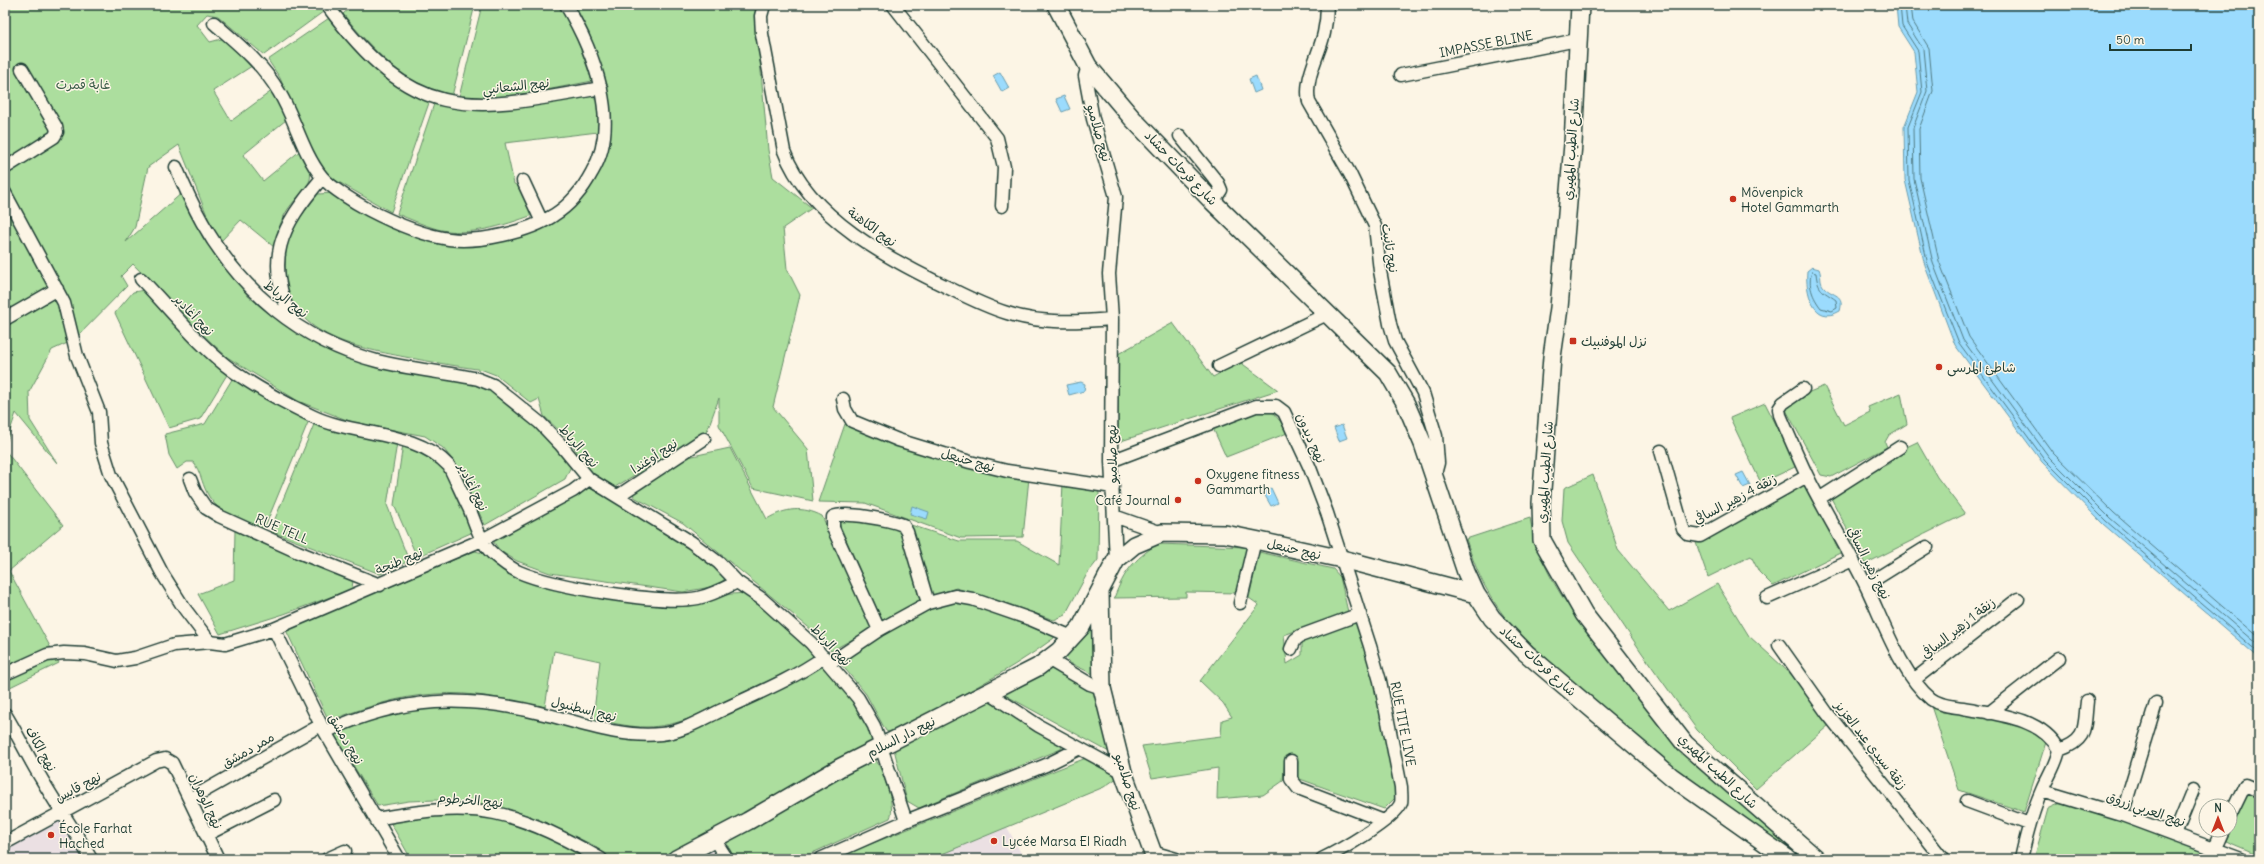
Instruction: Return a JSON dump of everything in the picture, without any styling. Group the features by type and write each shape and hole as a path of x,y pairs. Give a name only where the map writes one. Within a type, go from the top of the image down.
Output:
{"street":[{"name":"نهج الشعانبي","path":"328,5 362,48 381,66 408,87 434,98 473,105 506,104 601,88"},
{"path":"214,23 259,62 280,93 296,130 322,178 362,206 391,222 450,239 476,239 506,234 542,222 554,215 570,202 584,187 594,169 602,148 604,132 604,111 601,88 592,61 566,5"},
{"name":"نهج الكاهنة","path":"764,5 761,16 762,34 784,151 799,182 831,214 864,241 895,261 986,306 1007,314 1041,320 1071,322 1112,319"},
{"path":"893,5 997,138 1004,167 1002,206"},
{"name":"شارع فرحات حشاد","path":"1056,5 1088,66 1132,118 1213,202 1376,359 1396,384 1423,444 1466,572 1476,594 1492,618 1507,635 1576,696 1672,777 1788,859"},
{"name":"نهج تانيت","path":"1327,5 1324,32 1309,76 1309,102 1350,174 1374,226 1380,271 1390,324 1395,341 1423,393 1436,436 1438,463 1434,478"},
{"name":"شارع الطيب المهيري","path":"1580,5 1577,40 1573,144 1559,308 1552,357 1541,504 1542,540 1584,614 1685,744 1802,851 1817,859"},
{"name":"IMPASSE BLINE","path":"1400,75 1577,40"},
{"name":"نهج صلامبو","path":"1088,66 1085,76 1093,119 1116,197 1110,257 1112,319 1111,461 1116,560"},
{"path":"5,168 54,137 56,132 56,127 22,69"},
{"path":"1180,136 1218,183 1221,190 1213,202"},
{"name":"نهج الرباط","path":"176,168 202,222 242,281 267,305 293,324 318,339 344,350 378,361 478,378 493,385 540,423 560,444 589,479 691,542 718,563 738,582 790,622 827,660 858,698 874,726 906,821"},
{"path":"293,324 278,278 281,239 288,224 322,178"},
{"path":"523,181 542,222"},
{"path":"5,193 64,303 77,356 99,412 101,443 111,475 162,573 184,608 210,642"},
{"name":"نهج أغادير","path":"142,279 206,348 232,371 272,396 314,417 412,443 426,448 441,458 449,466 482,540 491,552 519,572 539,579 626,596 677,600 698,598 715,593 738,582"},
{"path":"5,319 57,289"},
{"path":"1219,366 1329,313"},
{"name":"نهج زهير السافي","path":"1803,389 1783,403 1779,409 1808,476 1853,560 1902,660 1915,680 1931,699 1941,704 1989,713 2033,725 2045,731 2053,739 2058,750"},
{"name":"نهج حنبعل","path":"843,399 845,409 852,421 898,440 970,462 1007,471 1113,487"},
{"name":"نهج ديدون","path":"1111,461 1256,406 1276,406 1284,412 1310,468 1342,559"},
{"name":"نهج أوغندا","path":"618,496 704,439"},
{"path":"1820,498 1900,447"},
{"name":"زنقة 4 زهير السافي","path":"1661,451 1684,529 1694,536 1700,536 1808,476"},
{"name":"RUE TELL","path":"190,479 195,492 206,508 219,516 298,552 380,585"},
{"name":"نهج طنجة","path":"5,674 47,655 64,653 85,654 117,661 135,658 174,645 210,642 225,644 274,629 380,585 482,540 573,492 589,479"},
{"path":"879,630 832,528 833,517 838,514 903,525 907,532 928,603"},
{"path":"1114,516 1162,534"},
{"name":"نهج حنبعل","path":"1116,560 1134,545 1162,534 1225,534 1342,559 1476,594"},
{"path":"1240,603 1255,540"},
{"path":"1866,586 1927,547"},
{"name":"RUE TITE LIVE","path":"1322,859 1355,841 1384,820 1401,803 1401,787 1380,681 1342,559"},
{"path":"1100,588 1116,560"},
{"path":"1767,598 1853,560"},
{"name":"نهج صلامبو","path":"1100,588 1102,688 1123,772 1153,855"},
{"name":"نهج دار السلام","path":"676,859 881,747 989,693 1048,659 1072,638 1087,618 1100,588"},
{"name":"نهج إسطنبول","path":"323,728 401,705 448,700 514,707 622,733 661,734 680,729 827,660 928,603 955,596 964,597 1030,619 1072,638"},
{"name":"زنقة 1 زهير السافي","path":"1915,680 2018,599"},
{"path":"1291,649 1295,640 1300,636 1360,614"},
{"name":"نهج دمشق","path":"274,629 323,728 399,859"},
{"name":"زنقة سيدي عبد العزيز","path":"1779,645 1827,713 1943,859"},
{"path":"1989,713 2059,658"},
{"path":"1048,659 1090,684 1102,688"},
{"path":"989,693 1078,749 1123,772"},
{"path":"2020,859 2029,824 2042,791 2056,762 2058,750 2073,745 2079,739 2083,730 2087,701"},
{"path":"2122,815 2156,703"},
{"name":"نهج الكاف","path":"5,714 61,812 69,819 91,859"},
{"name":"ممر دمشق","path":"190,799 323,728"},
{"path":"820,859 906,821 1023,775 1078,749"},
{"name":"نهج قابس","path":"5,843 156,761 165,759"},
{"name":"نهج الوهران","path":"165,759 172,763 218,859"},
{"path":"1291,761 1291,779 1298,788 1384,820"},
{"path":"2238,799 2245,785 2259,790"},
{"path":"2175,834 2193,790"},
{"name":"نهج العربي زروق","path":"2042,791 2122,815 2215,848 2241,859"},
{"path":"206,835 274,800"},
{"path":"1967,801 2029,824"},
{"name":"نهج الخرطوم","path":"376,819 427,811 456,810 493,813 542,829 601,859"},
{"path":"2215,848 2219,838"},
{"path":"714,839 727,859"},
{"path":"327,859 345,851"},
{"path":"1153,855 1176,859"}],"shaded area":[{"name":"École Farhat Hached","path":"60,819 84,859 5,859 5,851"},
{"name":"Lycée Marsa El Riadh","path":"1007,827 1024,859 930,859"},
{"path":"711,848 717,859 692,859"}],"green space":[{"name":"غابة قمرت","path":"5,5 324,5 327,9 264,55 218,16 207,14 197,25 210,42 225,38 255,64 213,91 231,121 273,90 286,120 243,155 263,181 301,150 307,161 310,170 309,183 285,214 279,228 274,247 241,220 221,241 210,223 179,145 148,167 135,227 126,242 183,192 203,238 248,296 265,310 301,335 341,355 488,385 560,450 571,466 565,479 485,525 455,463 443,448 425,436 352,422 298,401 227,357 186,319 133,264 121,276 127,286 74,340 52,350 29,392 30,420 57,463 16,413 5,446"},
{"path":"353,5 475,5 452,96 435,91 404,75 378,53 343,14"},
{"path":"482,5 560,5 573,27 592,81 506,98 459,97"},
{"path":"575,5 757,5 756,16 768,150 773,177 812,208 783,228 787,269 800,295 773,407 808,449 813,501 753,488 719,425 719,398 707,431 615,487 589,471 570,441 544,416 539,399 531,403 496,375 483,370 405,357 346,343 327,335 311,324 298,311 289,294 285,272 287,244 293,228 318,194 333,193 444,243 559,218 576,205 589,190 606,157 611,123 605,77 589,33"},
{"path":"332,16 430,100 391,212 330,177 321,167 301,127 280,78 268,60"},
{"path":"592,94 598,103 598,132 505,143 514,184 522,188 533,215 486,229 462,232 437,229 397,214 435,101"},
{"path":"145,290 228,373 200,419 169,428 115,313 133,292"},
{"path":"1173,323 1213,377 1240,362 1278,390 1118,442 1118,354"},
{"path":"234,376 309,420 264,529 224,512 207,493 198,469 193,462 187,462 177,469 169,455 165,434 205,424"},
{"path":"1824,386 1844,425 1870,412 1868,407 1901,393 1907,424 1889,435 1885,442 1887,447 1831,477 1821,475 1785,408 1788,401"},
{"path":"1765,403 1797,466 1761,483 1730,418"},
{"path":"1255,410 1272,412 1290,432 1226,457 1212,426"},
{"path":"315,422 397,443 387,505 409,561 380,574 270,531"},
{"path":"845,424 886,439 1029,478 1023,537 961,538 865,503 818,502"},
{"path":"1917,442 1937,477 1965,514 1865,564 1829,494 1890,463 1894,453"},
{"path":"403,444 444,465 473,532 417,557 394,505"},
{"path":"730,448 767,519 781,512 794,510 808,511 822,516 873,628 831,651 813,631 683,523 634,497 633,491 688,457"},
{"path":"5,450 63,525 9,571 59,663 6,689"},
{"path":"1593,475 1618,550 1669,611 1717,584 1749,636 1793,676 1829,725 1756,789 1697,730 1642,653 1568,543 1562,521 1564,488"},
{"path":"1804,480 1840,553 1773,586 1759,572 1751,556 1708,577 1693,534"},
{"path":"1063,483 1099,488 1098,560 1087,574 1065,615 1054,620 1000,601 956,588 935,595 927,591 908,524 959,541 1017,541 1059,565"},
{"path":"588,487 686,538 726,577 722,582 711,587 683,592 550,573 517,561 500,551 493,541"},
{"path":"1530,518 1538,548 1550,576 1567,604 1587,630 1608,655 1794,848 1797,859 1680,777 1514,629 1497,607 1485,587 1475,565 1466,539"},
{"path":"837,519 901,528 920,601 883,622"},
{"path":"235,530 293,557 353,580 352,589 284,614 220,634 198,594 234,580"},
{"path":"1157,544 1248,547 1237,593 1186,592 1186,597 1114,598 1126,573 1136,561"},
{"path":"475,551 487,554 552,586 717,597 748,593 814,650 813,659 688,719 662,726 630,726 593,719 600,661 554,651 545,707 504,699 449,693 421,695 381,703 329,721 286,630"},
{"path":"1259,552 1333,569 1340,577 1348,612 1284,635 1287,664 1302,655 1302,640 1356,621 1372,674 1397,796 1384,809 1297,778 1298,757 1285,756 1283,781 1263,795 1217,799 1218,768 1152,778 1142,746 1221,736 1222,720 1232,717 1223,703 1200,681 1259,605 1249,598"},
{"path":"951,598 1052,632 1054,638 1015,665 974,688 892,733 886,731 866,694 841,664 845,656"},
{"path":"1090,627 1097,629 1097,672 1093,674 1070,663 1064,657"},
{"path":"825,664 857,705 878,737 875,743 662,859 610,859 595,846 537,819 509,809 436,800 409,801 378,806 334,734 377,714 432,705 496,708 661,738 795,680"},
{"path":"1051,669 1096,694 1111,753 1005,695"},
{"path":"989,702 1064,743 1061,749 919,808 907,801 894,749"},
{"path":"1930,703 2039,730 2046,742 2024,812 1959,790"},
{"path":"1086,758 1121,775 1104,787 930,859 833,859"},
{"path":"875,759 882,771 888,788 891,805 890,818 799,859 735,859 727,844 729,836"},
{"path":"2247,792 2259,796 2259,855 2226,841 2227,838 2238,838 2238,813"},
{"path":"2063,802 2161,834 2220,857 2220,859 2034,859 2048,809"},
{"path":"437,814 466,815 497,819 525,827 553,838 591,859 411,859 389,820"}],"water":[{"path":"1896,5 2259,5 2259,658 2103,524 2042,462 1955,345 1925,266 1905,180 1904,127 1918,92 1914,52 1898,27"},
{"path":"1000,72 1009,88 1002,92 993,76"},
{"path":"1256,76 1261,90 1254,93 1249,79"},
{"path":"1064,96 1070,109 1062,112 1056,99"},
{"path":"1812,267 1819,269 1824,287 1840,298 1840,311 1831,315 1823,314 1817,310 1813,304 1809,296 1807,279 1807,271"},
{"path":"1081,382 1085,384 1084,391 1069,395 1066,385"},
{"path":"1342,425 1347,438 1339,441 1334,428"},
{"path":"1743,472 1750,485 1743,488 1736,475"},
{"path":"1271,488 1278,503 1271,506 1263,492"},
{"path":"912,506 929,512 927,519 910,514"}],"place":[{"name":"Mövenpick Hotel Gammarth","path":"1733,199"},
{"name":"نزل الموفنبيك","path":"1573,341"},
{"name":"شاطئ المرسى","path":"1939,367"},
{"name":"Oxygene fitness Gammarth","path":"1198,481"},
{"name":"Café Journal","path":"1178,500"},
{"name":"École Farhat Hached","path":"51,835"},
{"name":"Lycée Marsa El Riadh","path":"994,841"}]}
